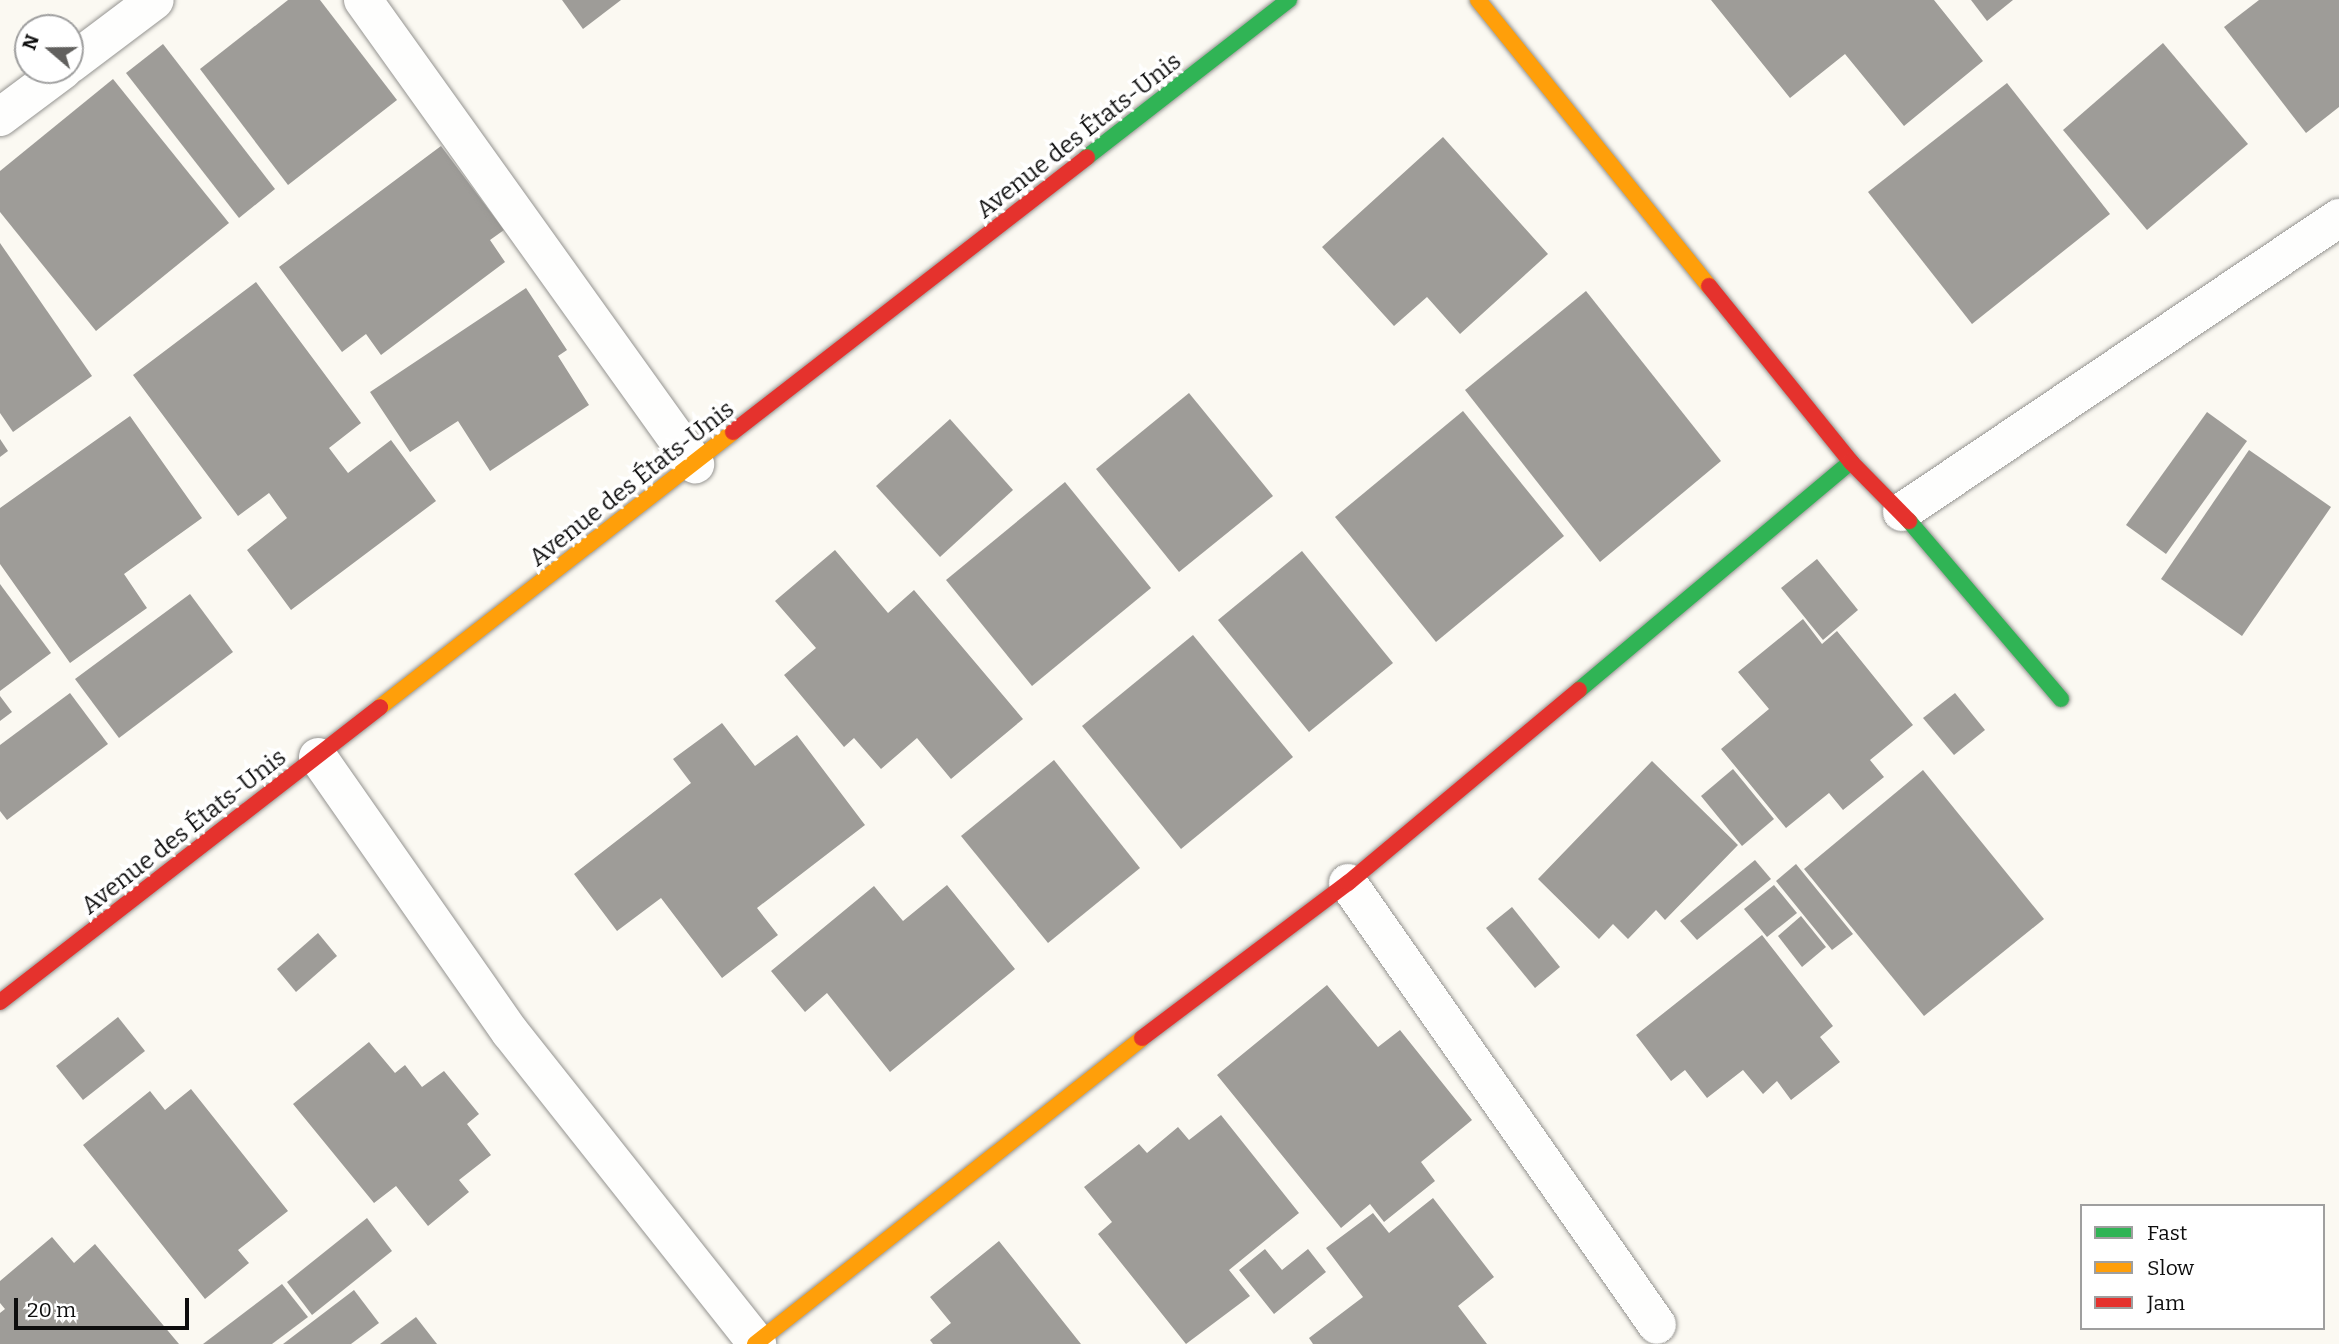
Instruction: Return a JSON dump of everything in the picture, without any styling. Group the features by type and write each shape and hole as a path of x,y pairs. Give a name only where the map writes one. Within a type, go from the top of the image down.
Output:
{"street":[{"path":"84,53 155,0"},
{"path":"362,0 695,464"},
{"name":"Avenue des États-Unis","path":"0,1002 1289,0"},
{"path":"1478,0 1852,462 1902,512 2061,699"},
{"path":"0,117 44,84"},
{"path":"1902,512 2339,218"},
{"path":"318,757 510,1032 756,1344 1038,1116 1348,883 1852,462"},
{"path":"1348,883 1657,1325"}],"building":[{"path":"288,0 320,0 397,100 288,185 200,69"},
{"path":"562,0 621,0 583,29"},
{"path":"1711,0 1934,0 1983,61 1904,126 1845,54 1790,98"},
{"path":"1971,0 2013,0 1987,21"},
{"path":"2259,0 2339,0 2339,107 2306,133 2224,27"},
{"path":"2163,43 2248,144 2147,230 2063,130"},
{"path":"163,44 275,189 239,218 126,73"},
{"path":"113,79 229,223 96,331 0,212 0,171"},
{"path":"2007,83 2110,214 1972,324 1868,192"},
{"path":"1443,137 1548,254 1460,334 1427,297 1394,326 1322,247"},
{"path":"441,146 504,230 490,240 505,262 381,355 366,334 342,352 279,267"},
{"path":"0,243 92,376 13,432 0,413"},
{"path":"256,282 361,423 329,448 348,473 391,440 436,501 291,610 247,550 287,518 269,493 238,516 133,375"},
{"path":"526,288 567,350 558,356 589,405 490,471 458,421 410,452 370,392"},
{"path":"1586,291 1721,461 1600,562 1465,390"},
{"path":"1189,393 1273,496 1179,572 1096,469"},
{"path":"1463,411 1564,536 1436,642 1335,517"},
{"path":"2207,412 2247,441 2166,554 2126,525"},
{"path":"130,416 202,518 124,574 147,608 70,663 0,564 0,508"},
{"path":"950,419 1013,490 940,557 876,486"},
{"path":"0,439 8,451 0,457"},
{"path":"2249,450 2331,507 2242,636 2161,579"},
{"path":"1065,482 1151,588 1032,686 946,580"},
{"path":"835,550 888,613 914,590 1023,719 951,779 917,738 881,769 854,738 844,747 784,675 816,648 775,601"},
{"path":"1302,551 1393,663 1309,732 1218,620"},
{"path":"1817,559 1858,610 1823,640 1781,588"},
{"path":"0,584 51,653 0,691"},
{"path":"190,594 233,652 119,738 75,679"},
{"path":"1803,619 1822,644 1837,631 1913,725 1870,760 1884,777 1843,810 1829,793 1786,828 1721,749 1769,709 1738,672"},
{"path":"1193,635 1293,757 1181,849 1082,726"},
{"path":"70,693 108,744 7,820 0,811 0,745"},
{"path":"1955,693 1985,730 1954,755 1923,718"},
{"path":"0,696 12,712 0,721"},
{"path":"722,723 755,766 797,735 865,825 757,908 778,935 722,978 661,898 617,931 574,874 691,783 673,759"},
{"path":"1054,760 1140,868 1048,943 961,836"},
{"path":"1652,761 1738,845 1665,920 1656,910 1628,939 1613,924 1599,939 1538,879"},
{"path":"1733,769 1774,819 1742,846 1701,796"},
{"path":"1923,770 2044,919 1924,1016 1804,869"},
{"path":"1755,860 1771,879 1697,940 1680,921"},
{"path":"1796,864 1853,934 1832,950 1776,881"},
{"path":"947,885 1015,969 890,1072 827,993 805,1012 771,971 874,886 903,921"},
{"path":"1774,885 1797,913 1767,937 1744,909"},
{"path":"1512,907 1560,967 1535,988 1486,928"},
{"path":"1801,916 1826,947 1802,967 1778,936"},
{"path":"318,933 337,956 296,992 277,969"},
{"path":"1762,935 1833,1026 1820,1037 1840,1062 1791,1100 1777,1081 1763,1094 1743,1070 1707,1098 1685,1070 1671,1081 1636,1035"},
{"path":"1327,985 1378,1047 1400,1030 1472,1120 1421,1162 1435,1181 1384,1222 1370,1204 1341,1228 1217,1075"},
{"path":"118,1017 145,1051 83,1100 56,1066"},
{"path":"369,1042 395,1073 405,1065 422,1087 444,1071 479,1114 467,1124 491,1155 459,1180 469,1192 428,1226 396,1186 374,1203 293,1104"},
{"path":"191,1089 288,1211 238,1250 249,1263 205,1299 83,1145 150,1091 165,1110"},
{"path":"1221,1115 1299,1213 1229,1270 1250,1296 1186,1344 1098,1234 1112,1222 1084,1187 1139,1144 1147,1153 1178,1127 1189,1140"},
{"path":"1433,1198 1494,1277 1458,1306 1487,1344 1313,1344 1309,1338 1363,1297 1326,1248 1373,1213 1389,1233"},
{"path":"367,1218 392,1251 312,1315 287,1282"},
{"path":"52,1237 74,1263 95,1244 179,1344 0,1344 0,1313 5,1309 0,1303 0,1281"},
{"path":"999,1241 1081,1344 933,1344 930,1340 951,1323 930,1297"},
{"path":"1265,1249 1282,1270 1308,1249 1326,1272 1274,1314 1239,1270"},
{"path":"282,1284 308,1317 272,1344 203,1344"},
{"path":"354,1290 379,1323 351,1344 283,1344"},
{"path":"416,1317 437,1344 380,1344"}],"traffic: fast":[{"path":"1087,157 1289,0"},
{"path":"1579,690 1851,462"},
{"path":"1909,521 2061,699"}],"traffic: slow":[{"path":"1478,0 1709,286"},
{"path":"380,707 733,432"},
{"path":"755,1344 1142,1038"}],"traffic: jam":[{"path":"733,432 1087,157"},
{"path":"1709,286 1851,462 1909,521"},
{"path":"1142,1038 1348,883 1579,690"},
{"path":"0,1002 380,707"}]}
